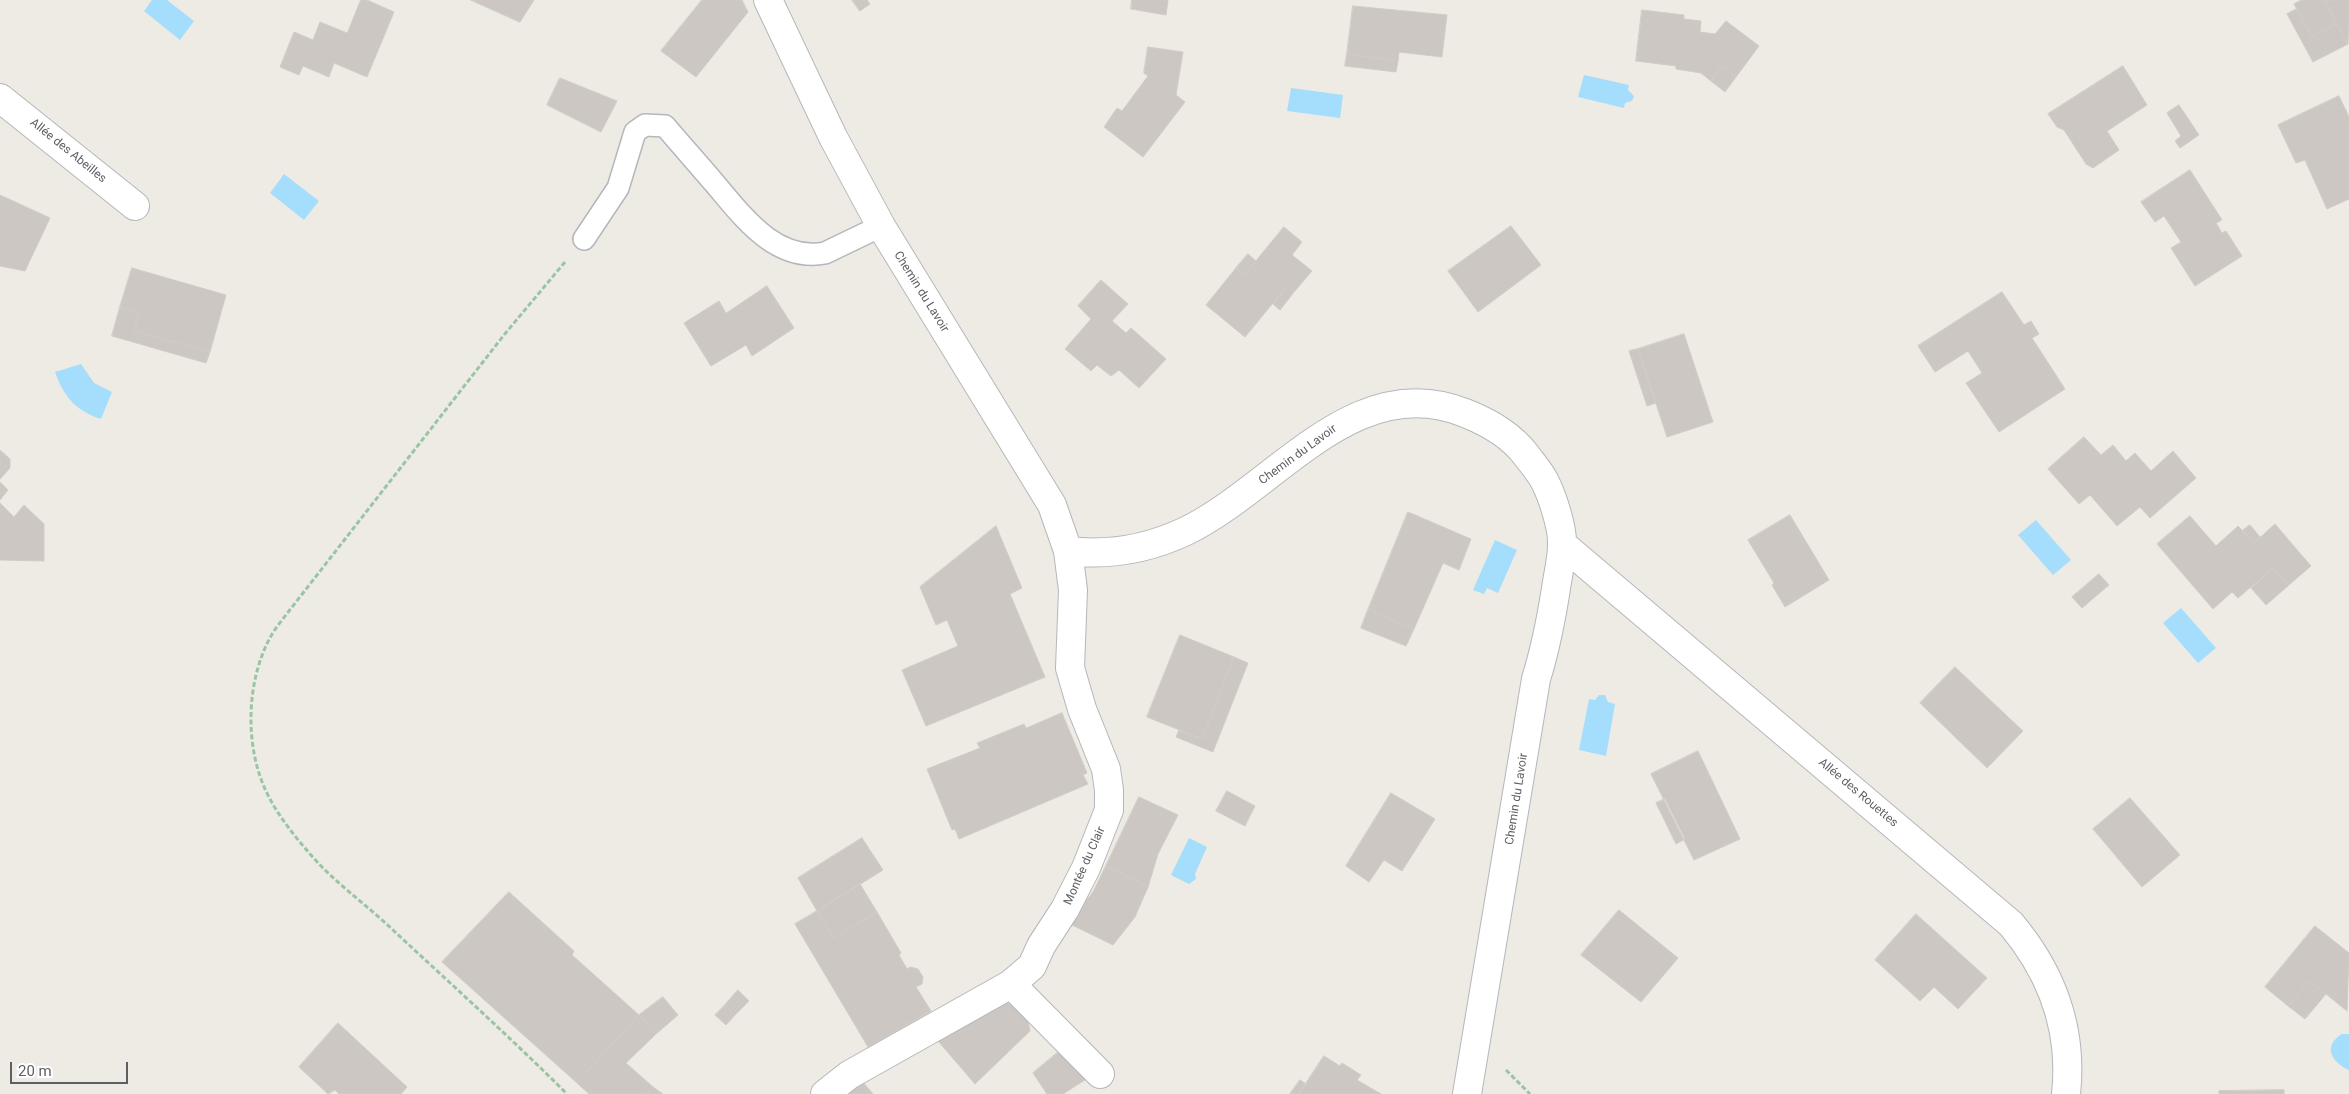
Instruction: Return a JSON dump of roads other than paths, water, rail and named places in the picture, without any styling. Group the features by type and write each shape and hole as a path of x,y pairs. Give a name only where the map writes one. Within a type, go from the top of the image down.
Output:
{"street":[{"name":"Chemin du Lavoir","path":"768,0 833,136 881,226 1052,505 1068,551 1085,553 1137,550 1186,531 1242,496 1331,430 1365,413 1398,404 1423,402 1449,406 1487,422 1518,445 1544,480 1556,512 1562,544 1548,637 1536,679 1467,1094"},
{"name":"Allée des Abeilles","path":"0,98 135,206"},
{"name":"Allée des Rouettes","path":"1562,544 2012,924 2037,958 2060,1010 2067,1053 2066,1094"},
{"name":"Montée du Clair","path":"824,1094 848,1075 1011,984 1032,966 1041,946 1065,909 1086,868 1109,810 1106,769 1082,709 1070,668 1073,590 1068,551"},
{"path":"1011,984 1100,1074"}],"lane":[{"path":"584,239 618,188 635,132 645,125 666,126 751,225 767,239 788,251 816,255 825,253 881,226"}],"water":[{"path":"152,0 167,0 194,21 180,40 144,11"},
{"path":"1584,75 1629,85 1628,90 1634,96 1632,101 1625,103 1624,108 1578,97"},
{"path":"1291,88 1343,95 1340,118 1287,111"},
{"path":"284,174 319,201 304,220 270,193"},
{"path":"81,364 94,383 112,392 101,419 85,412 72,402 62,389 55,372"},
{"path":"2036,520 2071,560 2053,575 2018,535"},
{"path":"1495,540 1517,550 1498,593 1487,588 1484,594 1473,590"},
{"path":"2181,608 2216,648 2198,663 2163,623"},
{"path":"1599,695 1605,695 1608,702 1615,704 1606,756 1579,750 1589,699 1595,700"},
{"path":"1189,838 1207,847 1195,874 1196,879 1189,884 1171,875"},
{"path":"2342,1034 2349,1034 2349,1070 2334,1059 2331,1049 2332,1044"}]}
